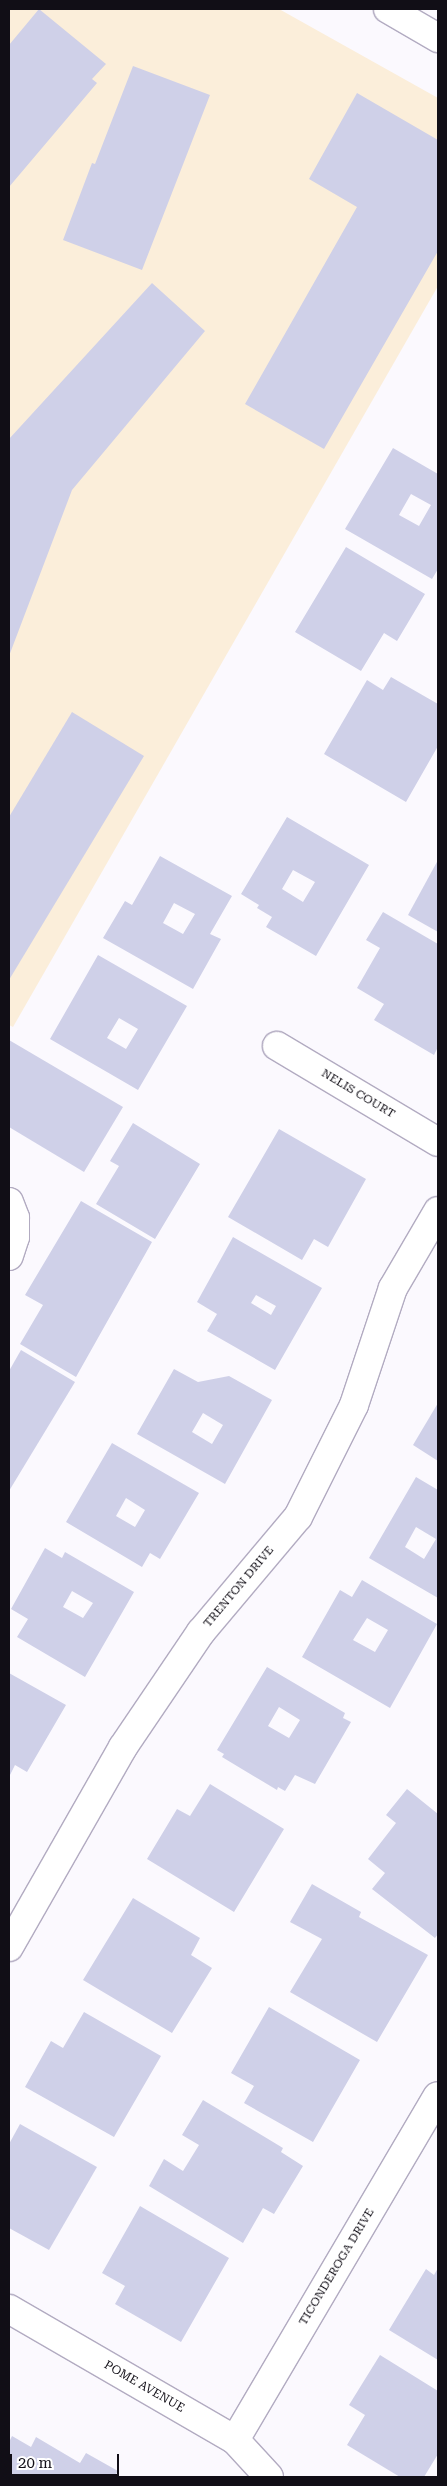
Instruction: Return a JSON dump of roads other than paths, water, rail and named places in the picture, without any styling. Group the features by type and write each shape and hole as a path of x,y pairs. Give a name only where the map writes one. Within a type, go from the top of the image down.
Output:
{"street":[{"path":"388,9 438,38"},
{"name":"NELIS COURT","path":"277,1046 438,1142"},
{"path":"9,1202 15,1218 15,1237 9,1256"},
{"name":"TRENTON DRIVE","path":"9,1948 123,1747 201,1632 298,1518 354,1405 393,1288 438,1211"},
{"name":"TICONDEROGA DRIVE","path":"235,2440 438,2096"},
{"name":"POME AVENUE","path":"9,2309 235,2440 270,2477"}]}
